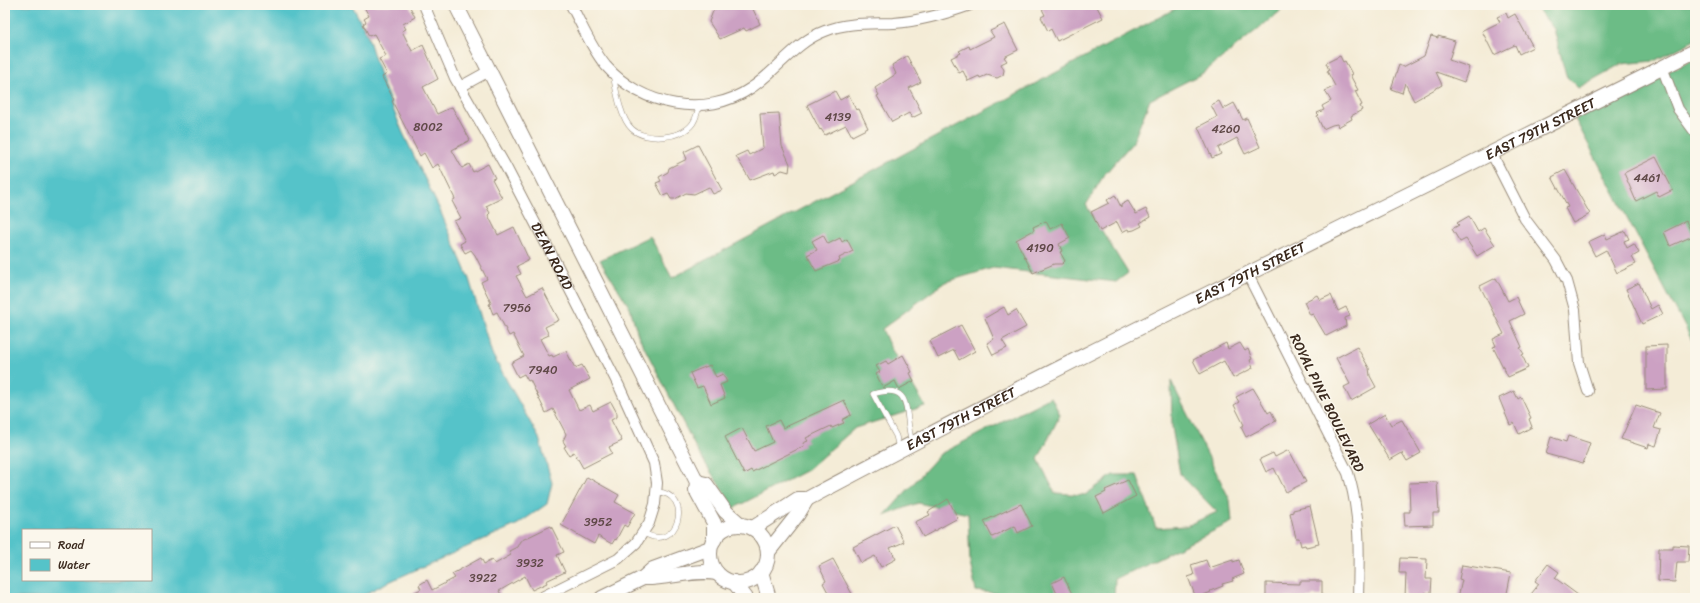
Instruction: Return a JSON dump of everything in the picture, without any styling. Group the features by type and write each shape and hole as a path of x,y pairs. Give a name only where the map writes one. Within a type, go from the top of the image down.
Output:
{"street":[{"name":"DEAN ROAD","path":"424,5 460,87 506,167 623,394 652,455 656,470 657,492 653,513 644,533"},
{"name":"DEAN ROAD","path":"456,5 697,482 696,490 714,524 712,544"},
{"path":"571,5 597,54 613,73 630,87 653,98 674,104 699,105 724,101 750,89 768,76 800,45 824,31 854,23 895,22 920,19 936,16 970,5"},
{"name":"EAST 79TH STREET","path":"747,527 798,499 807,499 912,443 1492,154 1695,51"},
{"path":"1662,67 1678,109 1695,132"},
{"path":"460,87 489,71"},
{"path":"1492,154 1525,218 1556,260 1567,281 1575,310 1579,363 1588,390"},
{"name":"ROYAL PINE BOULEVARD","path":"1248,275 1348,473 1356,501 1359,524 1358,598"},
{"name":"DEAN ROAD","path":"697,482 706,484 725,511 747,527"},
{"path":"768,552 798,514 807,499"},
{"path":"602,598 643,578 653,569 712,544 728,527 747,527 765,541 768,552 766,565 762,572 746,582 734,582 725,579 717,573 706,571 671,575 659,579 643,578"},
{"path":"540,598 618,559 632,548 644,533"},
{"path":"712,544 711,560 717,573"},
{"path":"762,572 769,598"},
{"path":"734,582 746,598"}],"lane":[{"path":"613,73 625,118 631,128 643,136 654,138 664,137 688,128 693,123 699,105"},
{"path":"900,450 896,436 873,394 886,390 895,391 903,399 908,409 907,421 912,443"},
{"path":"644,533 648,536 663,536 676,527 679,519 679,511 674,500 666,494 657,492"}],"green space":[{"path":"1182,5 1288,5 1203,73 1150,100 1133,142 1104,175 1086,205 1128,273 1116,282 993,268 945,282 882,329 889,345 925,406 855,428 807,470 734,508 698,452 638,335 630,308 600,260 650,236 672,278"},
{"path":"1534,5 1695,5 1695,40 1654,61 1621,64 1578,88 1566,76 1554,29"},
{"path":"1695,58 1695,346 1575,119"},
{"path":"1171,381 1230,500 1232,522 1115,579 1114,598 1034,598 976,591 970,563 968,514 918,503 884,516 940,454 1051,397 1060,415 1038,459 1055,493 1085,495 1113,475 1137,475 1156,528 1186,526 1217,512 1180,474 1172,427"}],"water":[{"path":"5,5 352,5 367,34 382,82 403,133 439,208 469,279 492,354 539,438 552,483 547,504 518,524 382,585 359,598 5,598"}],"building":[{"path":"363,5 409,5 415,17 403,24 406,29 402,31 412,51 423,45 438,79 423,87 437,114 452,107 470,140 452,150 462,168 469,164 473,172 488,164 495,178 492,179 502,198 486,206 490,213 488,215 498,235 514,227 529,260 517,266 521,274 516,276 527,296 542,288 559,320 545,327 549,335 540,339 549,356 552,355 553,357 566,351 575,368 582,365 590,379 569,390 579,410 590,405 593,411 611,402 617,413 617,417 611,420 622,441 609,447 612,453 583,468 574,452 569,455 564,447 566,446 563,441 566,434 553,409 546,413 530,380 528,381 524,374 518,377 511,363 524,356 513,334 509,336 497,312 493,314 489,304 491,303 481,282 487,279 475,255 471,250 465,253 460,244 465,241 454,221 461,218 452,201 455,199 438,164 432,168 424,153 420,156 392,101 394,100 382,77 387,74 379,59 386,56 374,34 369,36 363,24 366,22 364,19 369,16"},
{"path":"727,5 751,5 760,24 746,31 744,28 720,39 709,22 713,11"},
{"path":"1040,5 1096,5 1103,18 1057,41 1051,29 1048,31 1041,17 1045,15"},
{"path":"1506,13 1508,18 1515,14 1533,47 1519,54 1515,45 1494,55 1482,31 1500,22 1497,17"},
{"path":"1005,24 1018,50 1004,57 1007,61 1001,64 1004,70 1003,75 997,78 987,75 980,78 979,76 968,81 963,71 959,73 951,58 961,53 959,51 969,46 970,49 994,37 990,31"},
{"path":"1431,36 1438,38 1438,36 1455,41 1449,60 1469,67 1464,82 1436,72 1442,85 1414,101 1405,83 1402,93 1391,89 1399,65 1403,67 1424,56"},
{"path":"907,56 921,82 909,88 922,113 912,118 909,113 892,122 877,96 879,95 875,88 896,74 892,65"},
{"path":"1340,56 1343,62 1345,61 1352,74 1350,75 1358,90 1355,91 1362,105 1360,106 1362,110 1351,116 1352,119 1338,127 1337,124 1323,129 1317,113 1324,110 1322,106 1331,101 1325,91 1335,86 1327,71 1329,70 1326,63"},
{"path":"835,91 840,100 849,95 856,110 859,109 868,128 852,136 846,125 825,135 821,129 820,130 807,105"},
{"path":"1219,101 1223,109 1234,103 1243,120 1247,118 1260,147 1245,154 1237,138 1218,148 1221,154 1212,158 1198,127 1217,117 1211,105"},
{"path":"779,113 782,146 790,164 789,172 782,170 775,174 774,171 750,180 736,156 747,151 749,155 763,148 760,114"},
{"path":"698,145 722,190 713,194 709,187 694,194 686,193 675,199 671,199 668,194 663,196 656,183 661,181 659,177 668,172 669,168 687,159 684,152"},
{"path":"1656,157 1673,190 1659,197 1656,191 1636,201 1624,173"},
{"path":"1565,170 1590,214 1573,223 1565,208 1568,207 1552,177"},
{"path":"1115,195 1121,207 1121,205 1128,201 1136,214 1146,209 1150,217 1140,223 1142,226 1134,230 1129,231 1128,229 1122,232 1117,222 1100,231 1091,212 1109,203 1107,200"},
{"path":"1469,216 1478,232 1484,228 1495,245 1477,256 1466,239 1460,242 1452,229 1459,225 1457,223"},
{"path":"1046,221 1050,229 1062,223 1070,238 1059,244 1062,251 1060,252 1065,261 1062,264 1054,264 1033,273 1016,240 1034,230 1033,227"},
{"path":"1686,221 1693,236 1670,246 1664,232"},
{"path":"1625,231 1629,239 1624,241 1627,248 1634,244 1639,253 1632,257 1636,264 1617,273 1606,250 1595,256 1588,242 1605,234 1607,239"},
{"path":"823,235 828,244 840,238 842,242 847,239 853,251 839,258 840,261 816,271 807,255 817,250 812,241"},
{"path":"1496,278 1508,301 1516,297 1524,314 1510,321 1522,347 1520,348 1524,354 1522,355 1528,368 1508,377 1493,347 1496,346 1493,339 1504,334 1480,286"},
{"path":"1639,283 1651,309 1658,305 1663,314 1642,324 1626,289"},
{"path":"1317,295 1320,300 1331,295 1338,311 1346,307 1350,316 1345,318 1346,326 1326,336 1313,314 1310,315 1304,302"},
{"path":"1004,307 1008,315 1016,310 1026,327 1002,340 1007,348 993,355 987,343 994,339 985,318"},
{"path":"961,325 975,351 959,360 954,350 938,358 930,341"},
{"path":"1226,343 1228,349 1240,343 1245,351 1248,349 1252,359 1250,360 1253,368 1233,378 1224,361 1200,374 1193,360"},
{"path":"1667,345 1667,389 1646,390 1646,346"},
{"path":"1357,347 1369,368 1370,376 1376,387 1351,401 1344,387 1350,384 1336,358"},
{"path":"903,355 912,372 910,373 914,381 899,389 895,381 883,388 876,374 880,372 876,366 886,361 888,364"},
{"path":"710,365 716,377 723,374 727,382 720,385 725,398 711,404 703,386 697,388 690,373"},
{"path":"1253,388 1268,413 1271,411 1276,421 1246,437 1241,427 1244,425 1234,405 1239,402 1236,397"},
{"path":"1514,391 1518,399 1521,397 1531,418 1529,419 1532,427 1519,434 1514,423 1510,425 1499,398"},
{"path":"844,400 851,415 842,420 844,423 832,428 831,426 806,438 808,441 803,443 804,446 752,472 751,470 744,474 725,437 742,428 754,451 773,442 766,426 779,420 783,428"},
{"path":"1636,405 1660,413 1654,428 1661,430 1656,446 1649,444 1648,448 1621,439"},
{"path":"1385,414 1391,425 1402,420 1421,453 1407,461 1402,453 1390,460 1368,424"},
{"path":"1568,436 1590,443 1583,464 1546,454 1551,437 1566,442"},
{"path":"1289,450 1306,482 1286,492 1274,468 1266,472 1260,459 1273,453 1275,457"},
{"path":"587,477 619,495 615,502 635,513 627,527 624,525 616,540 615,539 612,544 598,536 594,544 561,525"},
{"path":"1128,480 1136,496 1104,513 1096,497 1106,492 1105,490"},
{"path":"1437,482 1439,513 1433,513 1433,525 1405,526 1404,512 1410,512 1409,483"},
{"path":"948,499 958,518 923,537 915,522 930,515 928,512"},
{"path":"1021,504 1032,526 1018,533 1015,526 992,537 984,521"},
{"path":"1310,506 1319,544 1306,547 1305,545 1301,546 1299,538 1296,538 1290,513 1293,512 1293,510"},
{"path":"895,525 904,542 890,548 896,559 881,567 875,556 861,563 853,547"},
{"path":"551,526 564,552 557,555 565,572 546,581 547,583 532,590 525,576 499,591 503,598 403,598 421,589 419,585 427,580 432,590 455,578 452,574 481,558 484,564 492,560 495,564 511,555 509,551 517,547 520,541"},
{"path":"1673,545 1689,546 1688,562 1677,562 1675,582 1658,581 1659,548 1673,548"},
{"path":"1400,558 1427,559 1426,579 1432,579 1431,593 1425,593 1425,598 1405,598 1406,573 1399,573"},
{"path":"833,559 852,594 844,598 831,598 823,583 826,581 819,566"},
{"path":"1206,560 1209,568 1233,560 1233,562 1239,560 1244,574 1232,579 1233,581 1222,584 1223,586 1210,591 1211,592 1196,598 1188,577 1194,575 1191,565"},
{"path":"1548,564 1559,572 1555,578 1582,598 1528,598 1539,584 1535,581"},
{"path":"1462,565 1511,573 1506,598 1458,598 1462,580 1459,579"},
{"path":"1064,577 1074,598 1059,598 1052,583"},
{"path":"1300,581 1322,581 1322,596 1313,596 1311,598 1266,598 1266,583 1300,584"}]}
